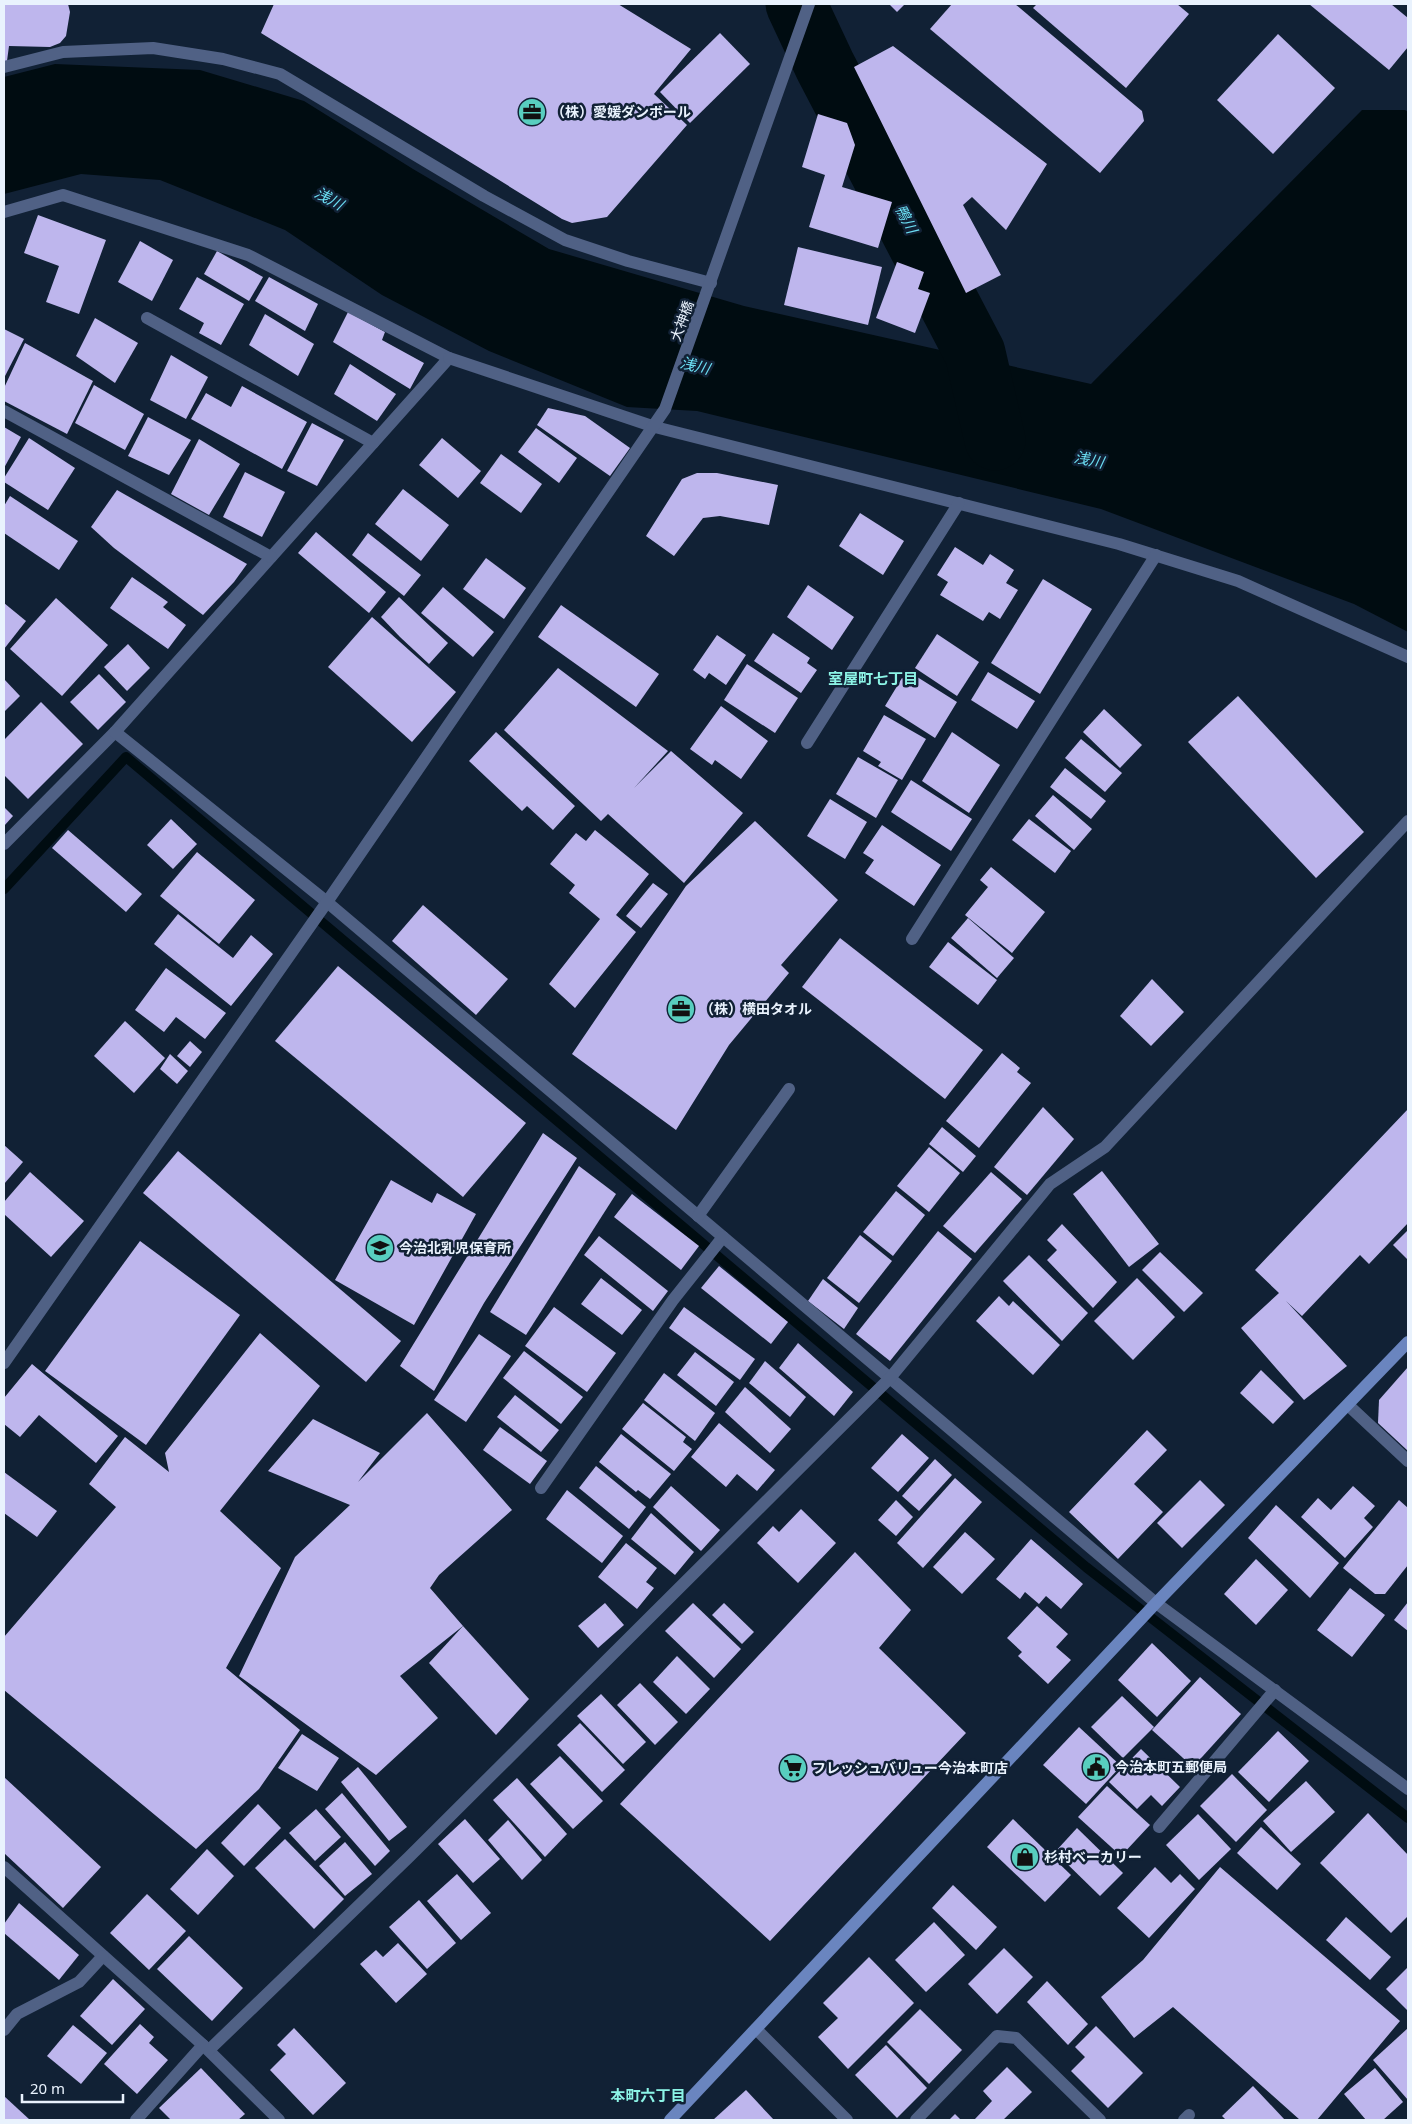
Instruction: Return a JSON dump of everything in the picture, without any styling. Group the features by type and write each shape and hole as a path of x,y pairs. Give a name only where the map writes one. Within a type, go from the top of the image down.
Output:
{"street":[{"name":"大神橋","path":"4,1364 327,902 666,409 809,4"},
{"path":"4,67 63,52 153,48 223,59 280,74 484,196 565,240 628,261 711,284"},
{"path":"4,212 63,195 248,255 449,358 655,427 959,503 1156,555 1238,581 1408,657"},
{"path":"147,318 374,443"},
{"path":"4,844 115,732 449,358"},
{"path":"4,411 271,557"},
{"path":"807,743 959,503"},
{"path":"912,939 1156,555"},
{"path":"115,732 327,902 1156,1603 1408,1789"},
{"path":"136,2120 206,2048 408,1857 890,1378 1050,1184 1105,1147 1408,821"},
{"path":"698,1216 789,1089"},
{"path":"541,1488 673,1300 723,1237"},
{"path":"670,2120 1156,1603 1408,1342"},
{"path":"1348,1404 1408,1461"},
{"path":"1159,1827 1275,1690"},
{"path":"4,1867 206,2048 279,2120"},
{"path":"4,2030 17,2014 79,1982 103,1956"},
{"path":"756,2029 847,2120"},
{"path":"916,2120 998,2036 1016,2038 1100,2120"}],"water":[{"name":"浅川","path":"55,64 200,70 304,101 413,169 549,249 744,306 1091,384 1362,110 1405,110 1408,112 1408,632 1354,604 1101,509 697,411 627,407 489,351 382,295 285,230 160,180 81,174 4,194 4,77"}],"building":[{"path":"4,4 68,4 70,12 66,36 60,43 50,47 9,46 7,61 4,61"},
{"name":"（株）愛媛ダンボール","path":"274,4 618,4 691,49 654,94 687,125 607,217 572,223 562,219 261,33"},
{"path":"889,4 905,4 897,12"},
{"path":"952,4 1015,4 1142,111 1144,121 1100,173 930,29"},
{"path":"1037,4 1177,4 1189,14 1126,88 1033,8"},
{"path":"1309,4 1391,4 1408,18 1408,47 1389,70"},
{"path":"720,33 750,64 690,123 660,92"},
{"path":"1278,34 1335,88 1273,154 1217,100"},
{"path":"893,46 1047,164 1006,230 972,197 963,205 1001,275 966,293 854,67"},
{"path":"818,114 847,123 855,145 842,187 892,202 878,248 809,227 825,175 802,167"},
{"path":"38,215 106,240 79,314 46,302 59,266 24,253"},
{"path":"140,241 173,260 152,301 118,282"},
{"path":"798,247 882,267 868,325 784,305"},
{"path":"217,251 263,277 249,301 204,274"},
{"path":"897,262 924,272 918,289 930,293 915,333 876,318"},
{"path":"197,277 244,304 221,345 199,333 204,323 179,309"},
{"path":"269,277 318,304 305,331 255,301"},
{"path":"348,312 385,332 382,340 424,363 410,389 333,342"},
{"path":"265,314 314,344 298,376 249,345"},
{"path":"95,318 138,343 115,383 76,356"},
{"path":"4,329 24,339 4,378"},
{"path":"25,343 93,381 67,434 4,401 4,388"},
{"path":"171,355 208,377 186,419 150,400"},
{"path":"350,364 396,394 377,421 334,394"},
{"path":"94,385 144,414 125,450 75,423"},
{"path":"242,386 307,422 282,469 191,419 206,393 231,407"},
{"path":"548,408 585,416 630,448 610,476 537,425"},
{"path":"148,417 191,440 169,475 128,456"},
{"path":"312,423 344,440 317,486 287,471"},
{"path":"4,427 21,437 4,468"},
{"path":"536,428 577,458 559,483 518,452"},
{"path":"29,438 75,468 48,510 4,482 4,478"},
{"path":"442,438 481,471 458,498 419,465"},
{"path":"199,439 240,464 209,515 171,494"},
{"path":"501,454 542,484 521,513 480,483"},
{"path":"245,472 285,492 262,537 223,517"},
{"path":"697,473 717,473 778,485 769,525 720,516 703,518 674,556 646,536 682,479"},
{"path":"403,489 449,525 421,561 375,524"},
{"path":"117,490 247,564 234,582 203,615 114,548 91,527"},
{"path":"10,496 78,541 59,570 4,533 4,506"},
{"path":"860,513 904,541 883,575 839,546"},
{"path":"316,532 386,592 369,613 298,553"},
{"path":"368,533 421,575 404,596 352,555"},
{"path":"955,547 983,565 990,554 1014,570 1006,583 1018,590 1000,619 989,612 983,621 940,595 948,582 937,575"},
{"path":"486,558 526,588 504,619 463,589"},
{"path":"132,577 168,602 163,607 186,625 168,649 110,608"},
{"path":"1043,579 1092,609 1040,694 991,663"},
{"path":"808,585 854,617 832,650 787,617"},
{"path":"443,587 494,632 473,657 421,613"},
{"path":"399,597 448,643 429,664 381,617"},
{"path":"56,598 108,645 62,696 10,649"},
{"path":"4,603 26,621 4,649"},
{"path":"561,605 659,674 636,707 538,637"},
{"path":"372,617 456,692 412,742 328,667"},
{"path":"773,633 810,658 807,663 817,670 801,693 754,661"},
{"path":"937,634 979,662 957,696 915,668"},
{"path":"717,635 746,655 726,685 709,673 705,679 693,670"},
{"path":"128,644 150,668 127,691 104,667"},
{"path":"747,664 798,698 775,733 724,700"},
{"path":"558,668 668,751 634,788 671,751 743,813 684,883 608,814 601,821 504,730"},
{"path":"988,672 1035,701 1017,729 971,700"},
{"path":"99,674 126,702 98,730 70,702"},
{"path":"914,675 957,702 935,738 885,706 902,678 909,683"},
{"path":"4,679 20,696 4,712"},
{"path":"1238,696 1364,832 1316,878 1188,742"},
{"path":"41,702 83,744 28,799 4,775 4,740"},
{"path":"721,706 768,741 741,779 715,760 712,765 690,749"},
{"path":"1104,709 1142,745 1120,768 1083,732"},
{"path":"884,715 926,739 902,780 878,766 881,762 863,751"},
{"path":"496,732 575,806 553,830 527,806 522,811 469,761"},
{"path":"952,732 1000,765 969,813 922,781"},
{"path":"1081,739 1122,773 1105,792 1065,758"},
{"path":"858,757 898,780 876,818 836,794"},
{"path":"1065,768 1106,801 1091,819 1050,787"},
{"path":"911,780 972,819 951,851 891,812"},
{"path":"1053,795 1092,829 1074,850 1035,816"},
{"path":"830,799 867,822 845,859 807,836"},
{"path":"4,807 13,816 4,826"},
{"path":"171,819 197,844 173,869 147,845"},
{"path":"1029,819 1071,851 1055,873 1012,840"},
{"name":"（株）横田タオル","path":"755,821 838,900 781,965 789,973 729,1045 676,1130 572,1054 686,886"},
{"path":"882,825 941,865 914,906 865,873 874,860 863,853"},
{"path":"68,830 142,894 126,912 52,848"},
{"path":"595,830 649,874 616,915 636,932 575,1008 549,984 600,919 569,893 575,885 550,864 576,833 586,841"},
{"path":"197,852 255,900 219,944 160,896"},
{"path":"991,867 1045,912 1012,953 965,915 988,887 980,880"},
{"path":"653,883 668,894 641,928 626,916"},
{"path":"423,905 508,979 476,1015 392,941"},
{"path":"178,914 233,958 251,935 273,954 231,1006 154,944"},
{"path":"968,918 1014,958 997,978 951,938"},
{"path":"840,938 983,1050 945,1099 802,987"},
{"path":"948,942 997,980 978,1005 929,967"},
{"path":"338,966 526,1123 463,1197 275,1041"},
{"path":"166,968 226,1013 205,1039 176,1017 164,1032 135,1010"},
{"path":"1152,979 1184,1012 1151,1046 1120,1016"},
{"path":"125,1021 165,1058 134,1093 94,1056"},
{"path":"190,1041 202,1052 190,1067 177,1056"},
{"path":"1002,1053 1020,1068 1017,1072 1031,1083 979,1148 946,1121"},
{"path":"170,1054 188,1071 177,1084 160,1069"},
{"path":"1043,1107 1074,1139 1027,1195 994,1167"},
{"path":"1408,1109 1408,1223 1369,1264 1360,1255 1302,1316 1286,1301 1347,1366 1304,1400 1241,1328 1279,1293 1255,1270"},
{"path":"942,1127 976,1156 963,1172 929,1144"},
{"path":"543,1133 577,1158 484,1303 434,1391 400,1366"},
{"path":"4,1145 23,1162 4,1184"},
{"path":"929,1147 960,1173 929,1212 897,1186"},
{"path":"178,1151 401,1341 366,1382 143,1193"},
{"path":"579,1166 616,1194 526,1335 490,1312"},
{"path":"1102,1171 1159,1244 1129,1267 1073,1194"},
{"path":"30,1172 84,1221 51,1257 4,1214 4,1202"},
{"path":"991,1172 1022,1199 975,1253 943,1226"},
{"path":"391,1180 432,1203 437,1193 476,1214 414,1325 335,1280"},
{"path":"896,1191 925,1215 893,1256 863,1232"},
{"path":"632,1194 699,1246 681,1270 614,1217"},
{"path":"1062,1224 1117,1282 1093,1308 1047,1260 1057,1250 1047,1240"},
{"path":"1408,1230 1408,1260 1393,1245"},
{"path":"938,1231 972,1259 890,1361 856,1334"},
{"path":"860,1235 892,1261 859,1303 827,1278"},
{"path":"599,1236 668,1291 653,1311 584,1255"},
{"path":"140,1241 240,1315 146,1445 45,1371"},
{"path":"1160,1252 1203,1293 1184,1312 1142,1270"},
{"path":"1029,1255 1088,1313 1062,1341 1003,1281"},
{"path":"719,1266 788,1322 771,1344 701,1288"},
{"path":"601,1278 642,1310 622,1335 581,1304"},
{"path":"1137,1278 1175,1317 1133,1360 1094,1321"},
{"path":"823,1279 858,1308 844,1329 808,1301"},
{"path":"999,1296 1009,1306 1013,1301 1060,1345 1033,1375 976,1321"},
{"path":"554,1307 616,1353 587,1392 525,1346"},
{"path":"684,1307 755,1359 740,1380 669,1328"},
{"path":"260,1333 320,1386 220,1511 281,1568 226,1668 300,1730 259,1789 196,1849 4,1690 4,1637 116,1507 89,1484 125,1437 169,1472 165,1453"},
{"path":"479,1334 511,1356 466,1422 434,1400"},
{"path":"798,1343 853,1392 834,1416 779,1368"},
{"path":"524,1351 583,1397 561,1424 503,1378"},
{"path":"695,1352 734,1382 716,1406 677,1375"},
{"path":"765,1361 806,1397 790,1417 749,1383"},
{"path":"32,1364 118,1436 96,1463 39,1415 20,1437 4,1424 4,1398"},
{"path":"1408,1367 1408,1451 1378,1423 1379,1400"},
{"path":"1261,1370 1294,1402 1273,1424 1240,1393"},
{"path":"664,1373 715,1413 695,1441 644,1400"},
{"path":"745,1387 791,1429 770,1453 725,1412"},
{"path":"515,1395 559,1430 541,1452 497,1417"},
{"path":"643,1403 686,1437 683,1442 692,1449 674,1471 622,1429"},
{"path":"427,1413 512,1510 439,1575 430,1588 463,1626 400,1676 438,1718 376,1775 239,1676 295,1557 350,1505 268,1471 313,1419 380,1453 358,1482"},
{"path":"719,1423 775,1470 757,1491 737,1474 726,1487 691,1457"},
{"path":"500,1427 547,1461 530,1484 483,1450"},
{"path":"1147,1430 1167,1450 1134,1484 1163,1512 1118,1559 1069,1512"},
{"path":"621,1434 671,1474 650,1499 638,1490 636,1492 599,1462"},
{"path":"902,1434 929,1458 898,1492 871,1468"},
{"path":"935,1459 952,1475 919,1511 902,1496"},
{"path":"596,1466 646,1507 629,1529 579,1488"},
{"path":"4,1472 57,1511 37,1537 4,1513"},
{"path":"955,1478 982,1502 923,1568 897,1543"},
{"path":"1200,1480 1225,1505 1182,1548 1157,1523"},
{"path":"671,1486 720,1530 701,1551 653,1507"},
{"path":"1353,1486 1375,1506 1364,1518 1373,1527 1345,1558 1301,1517 1318,1498 1331,1510"},
{"path":"567,1490 623,1536 602,1563 546,1519"},
{"path":"896,1500 913,1517 896,1536 878,1520"},
{"path":"1399,1500 1408,1508 1408,1565 1385,1594 1375,1594 1343,1568"},
{"path":"1276,1505 1339,1563 1310,1598 1248,1538"},
{"path":"801,1509 836,1543 798,1583 757,1543 773,1526 779,1532"},
{"path":"651,1513 694,1552 675,1575 631,1539"},
{"path":"965,1532 995,1559 962,1594 933,1567"},
{"path":"1031,1539 1083,1584 1061,1609 1046,1596 1039,1604 1025,1592 1020,1599 996,1579"},
{"path":"626,1543 657,1568 646,1582 654,1588 637,1609 598,1577"},
{"name":"フレッシュバリュー今治本町店","path":"855,1552 911,1610 879,1648 966,1733 770,1941 620,1804"},
{"path":"1256,1559 1288,1590 1256,1625 1224,1594"},
{"path":"1350,1588 1385,1615 1352,1657 1317,1630"},
{"path":"1408,1602 1408,1631 1394,1620"},
{"path":"605,1603 624,1625 598,1648 578,1626"},
{"path":"693,1603 741,1649 714,1678 665,1631"},
{"path":"724,1603 754,1632 742,1644 712,1615"},
{"path":"1037,1606 1068,1634 1056,1647 1071,1660 1048,1684 1018,1656 1022,1652 1007,1638"},
{"path":"463,1626 529,1699 496,1735 429,1663"},
{"path":"1152,1643 1191,1681 1157,1717 1118,1680"},
{"path":"677,1656 710,1689 686,1714 653,1682"},
{"path":"1200,1677 1241,1714 1193,1767 1152,1730"},
{"path":"640,1683 678,1722 655,1745 617,1705"},
{"path":"601,1694 646,1742 623,1764 577,1716"},
{"path":"1122,1696 1154,1727 1123,1758 1091,1727"},
{"path":"580,1723 625,1770 602,1792 557,1745"},
{"path":"1079,1727 1121,1766 1086,1804 1043,1765"},
{"path":"1278,1731 1309,1761 1269,1802 1238,1772"},
{"path":"302,1734 339,1758 317,1791 278,1768"},
{"path":"1141,1749 1180,1787 1162,1806 1151,1795 1137,1809 1109,1782"},
{"path":"560,1756 603,1801 573,1829 530,1784"},
{"path":"358,1767 407,1827 389,1841 341,1782"},
{"path":"1232,1774 1267,1810 1236,1842 1200,1806"},
{"path":"4,1777 101,1867 63,1908 4,1853"},
{"path":"517,1778 567,1834 545,1857 493,1800"},
{"path":"1306,1781 1335,1812 1291,1852 1263,1821"},
{"path":"1107,1786 1150,1825 1121,1856 1078,1817"},
{"path":"342,1793 390,1851 375,1866 325,1809"},
{"path":"258,1804 281,1828 244,1866 221,1843"},
{"path":"316,1809 341,1837 315,1861 289,1833"},
{"path":"1368,1813 1408,1855 1408,1916 1391,1933 1320,1863"},
{"path":"1198,1814 1231,1849 1199,1880 1166,1845"},
{"path":"465,1819 500,1859 473,1883 438,1844"},
{"path":"1013,1819 1071,1875 1045,1902 987,1847"},
{"path":"508,1820 542,1860 522,1880 488,1840"},
{"path":"1261,1827 1301,1864 1277,1890 1237,1853"},
{"path":"1077,1828 1123,1873 1100,1896 1055,1852"},
{"path":"285,1839 344,1899 314,1929 255,1868"},
{"path":"345,1842 372,1874 345,1896 319,1866"},
{"path":"207,1849 234,1876 198,1915 170,1889"},
{"path":"1155,1867 1171,1883 1180,1874 1195,1889 1149,1938 1117,1908"},
{"path":"1220,1867 1400,2021 1317,2120 1300,2120 1173,2007 1134,2038 1101,1997 1143,1960"},
{"path":"457,1874 491,1913 461,1940 427,1901"},
{"path":"953,1885 997,1927 976,1950 932,1908"},
{"path":"147,1894 186,1931 149,1970 110,1933"},
{"path":"419,1900 456,1943 427,1969 389,1927"},
{"path":"19,1903 79,1955 59,1980 4,1933 4,1924"},
{"path":"1346,1917 1391,1957 1370,1980 1326,1940"},
{"path":"934,1922 965,1955 926,1992 895,1960"},
{"path":"189,1936 243,1988 212,2021 157,1969"},
{"path":"398,1943 427,1974 396,2003 360,1964 376,1950 383,1957"},
{"path":"1004,1948 1033,1977 997,2014 968,1984"},
{"path":"869,1957 914,2003 848,2069 818,2037 838,2018 823,2003"},
{"path":"1408,1967 1408,2011 1386,1989"},
{"path":"113,1979 145,2009 112,2045 80,2016"},
{"path":"1047,1981 1088,2024 1068,2045 1027,2002"},
{"path":"920,2009 962,2050 929,2084 887,2042"},
{"path":"140,2024 154,2037 149,2043 168,2060 137,2094 104,2064"},
{"path":"73,2025 107,2053 81,2084 47,2056"},
{"path":"1096,2026 1143,2073 1108,2108 1071,2071 1085,2057 1075,2047"},
{"path":"294,2028 346,2083 313,2115 270,2070 286,2054 277,2045"},
{"path":"1408,2028 1408,2100 1373,2060"},
{"path":"886,2045 927,2088 897,2118 855,2075"},
{"path":"1007,2067 1032,2092 1003,2120 976,2120 992,2101 983,2091"},
{"path":"201,2068 245,2114 238,2120 171,2120 159,2108"},
{"path":"1375,2068 1403,2102 1383,2120 1366,2120 1344,2094"},
{"path":"1253,2086 1285,2120 1226,2120 1222,2116"},
{"path":"746,2090 774,2120 713,2120"},
{"path":"4,2096 30,2120 4,2120"},
{"path":"955,2114 961,2120 949,2120"}],"waterway":[{"name":"鴨川","path":"796,4 825,66 975,353 995,440"},
{"path":"4,889 126,757 1086,1567 1408,1818"}],"place":[{"name":"（株）愛媛ダンボール","path":"532,112"},
{"name":"（株）横田タオル","path":"681,1009"},
{"name":"今治北乳児保育所","path":"380,1248"},
{"name":"今治本町五郵便局","path":"1096,1767"},
{"name":"フレッシュバリュー今治本町店","path":"793,1768"},
{"name":"杉村ベーカリー","path":"1025,1857"}],"district":[{"name":"室屋町七丁目","path":"873,679"},
{"name":"本町六丁目","path":"648,2096"}]}
